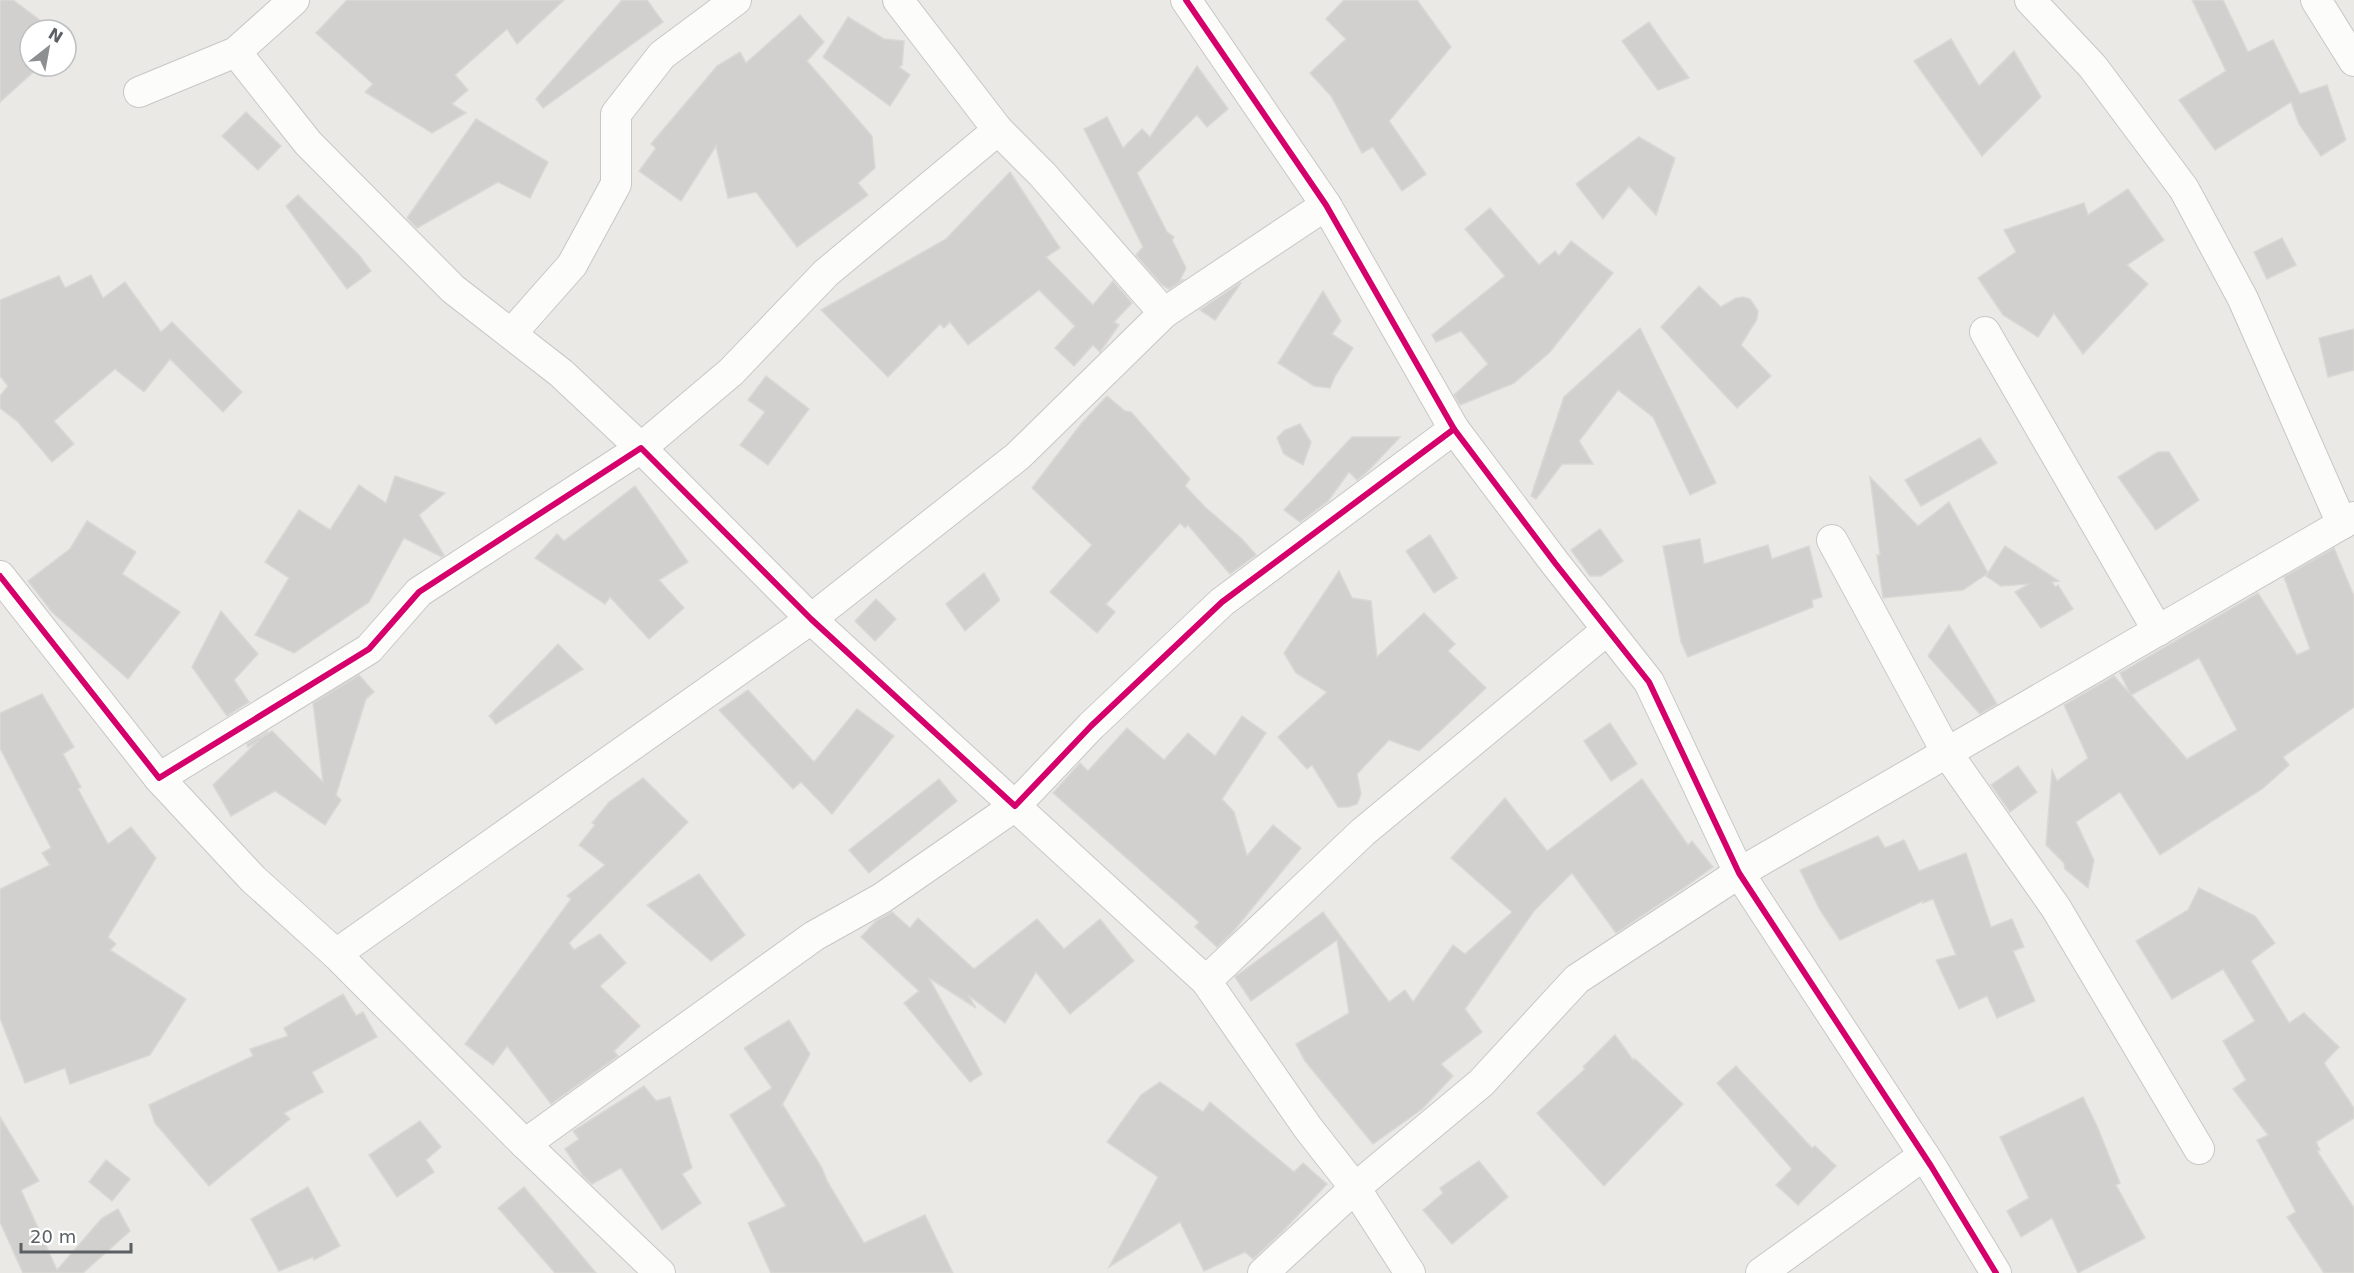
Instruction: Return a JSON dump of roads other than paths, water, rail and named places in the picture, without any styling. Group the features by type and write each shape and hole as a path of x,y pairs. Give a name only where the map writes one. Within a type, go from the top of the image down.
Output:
{"street":[{"path":"139,92 236,52 294,0"},
{"path":"511,334 572,265 616,184 616,114 662,55 736,0"},
{"path":"898,0 998,130 1042,174 1164,312"},
{"path":"1186,0 1326,205 1454,429 1649,682 1738,873 1924,1155 1996,1273"},
{"path":"2030,0 2093,67 2184,189 2243,299 2350,521"},
{"path":"2316,0 2354,62"},
{"path":"236,52 308,143 453,289 561,373 641,448 811,619 1206,981 1308,1128 1355,1188 1410,1273"},
{"path":"159,778 369,649 419,592 641,448 731,372 826,273 998,130"},
{"path":"336,954 811,619 1018,456 1164,312 1326,205"},
{"path":"1985,332 2158,631"},
{"path":"525,1144 814,936 882,898 1015,806 1091,726 1222,602 1454,429"},
{"path":"1738,873 2350,521"},
{"path":"1263,1273 1355,1188 1481,1083 1577,979 1738,873 2350,521"},
{"path":"1832,540 1947,753 2056,908 2199,1149"},
{"path":"0,576 159,778 253,879 336,954 525,1144 660,1273"},
{"path":"1206,981 1363,832 1608,630"},
{"path":"1761,1273 1924,1155"}]}
